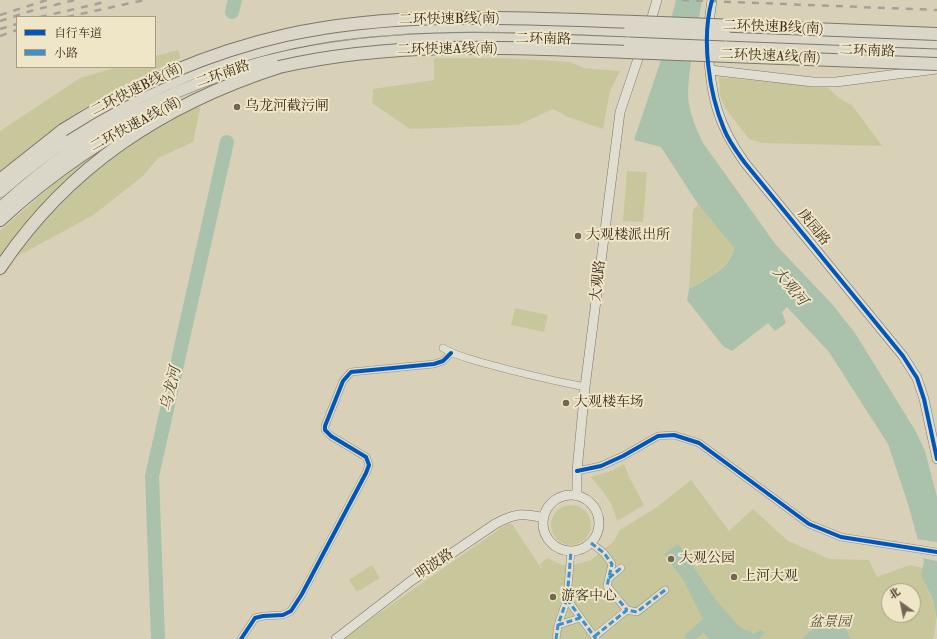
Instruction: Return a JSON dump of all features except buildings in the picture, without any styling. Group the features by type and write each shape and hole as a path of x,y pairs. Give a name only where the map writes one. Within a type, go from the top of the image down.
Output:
{"highway":[{"name":"二环快速B线(南)","path":"0,180 64,130 138,87 208,57 279,36 357,24 427,19 525,19 937,34"},
{"name":"二环快速A线(南)","path":"0,220 62,167 98,143 134,123 202,91 279,67 320,59 374,52 476,48 605,51 937,66"},
{"path":"0,268 21,238 55,200 80,175 112,150 150,125 189,103 234,83 279,67"},
{"path":"0,172 42,142 64,130"}],"main road":[{"name":"二环南路","path":"0,192 56,146 124,104 194,72 266,49 330,36 410,29 510,28 937,43"},
{"name":"二环南路","path":"0,208 57,160 112,125 182,90 226,73 262,62 326,49 389,42 496,39 725,46 937,55"}],"street":[{"name":"大观路","path":"577,496 577,471 586,387 620,112 657,0"},
{"name":"庚园路","path":"712,0 707,35 710,70 713,96 724,130 732,145 745,163 887,336 917,378 924,399 937,459"},
{"path":"813,38 937,30"},
{"path":"813,50 937,66"},
{"path":"710,70 813,82 836,82 937,66"},
{"path":"443,348 451,353 554,382 586,387"},
{"path":"241,639 255,618 263,616 283,616 291,611 302,594 367,469 369,461 363,454 331,436 325,430 325,426 345,378 352,372 356,371 434,364 443,361 451,353"},
{"path":"577,471 601,466 623,456 658,436 680,436 699,443 809,524 841,537 937,552"},
{"path":"577,496 586,499 598,514 600,524 598,533 591,543 585,548 571,551 559,549 552,544 544,529 544,518 551,504 558,498 577,496"},
{"name":"明波路","path":"336,639 411,581 495,524 508,517 520,514 544,518"},
{"path":"591,543 604,554 612,564 608,586 627,610 637,612 665,590"},
{"path":"556,639 558,624 567,599 571,551"},
{"path":"609,578 622,568"},
{"path":"567,599 596,638 627,610"},
{"path":"558,624 580,618"}],"green space":[{"path":"178,50 181,58 102,97 44,137 0,173 0,131 80,78 115,68 156,68 156,56"},
{"path":"434,58 505,58 569,62 584,68 620,71 610,91 603,129 568,117 553,109 518,125 410,129 372,103 373,89 434,80"},
{"path":"719,77 802,85 825,85 840,99 852,105 882,146 762,143 749,139 725,108 720,96"},
{"path":"198,104 200,109 193,142 158,158 142,177 92,216 10,260 0,277 0,231 57,181 93,155"},
{"path":"627,171 647,172 643,222 623,221"},
{"path":"698,204 734,248 732,255 722,267 689,289 693,210"},
{"path":"515,308 548,315 544,332 511,325"},
{"path":"624,464 644,505 617,521 610,503 591,477 611,471"},
{"name":"盆景园","path":"691,480 729,531 753,509 788,541 830,559 869,560 877,577 910,565 923,568 924,580 934,604 936,614 933,639 342,639 508,523 512,524 543,571 540,564 547,558 562,565 576,564 591,560 613,542 620,530 657,507"},
{"path":"575,505 582,508 588,514 591,525 590,533 582,542 575,545 567,545 560,542 552,533 551,521 554,514 563,506"},
{"path":"372,565 380,578 357,592 349,580"}],"water":[{"name":"大观河","path":"676,0 702,0 692,53 688,94 692,115 703,143 776,245 832,304 855,333 915,430 925,451 937,497 937,620 933,600 921,575 924,562 908,504 888,444 829,352 787,307 782,312 786,323 775,331 768,323 732,351 723,346 687,300 689,289 716,273 723,267 728,262 734,248 698,204 661,147 634,140 661,60"},
{"path":"678,544 717,602 738,624 742,628 754,634 761,630 765,633 759,639 709,639 704,633 696,639 686,639 684,636 703,619 684,581 664,554"},
{"path":"834,614 839,616 851,639 802,639 810,631"}],"pier":[{"path":"916,539 937,542 937,561 921,558"}],"waterway":[{"name":"乌龙河","path":"232,12 235,0"},
{"name":"乌龙河","path":"158,639 152,476 227,142"}],"railway":[{"path":"0,15 47,0"},
{"path":"0,21 34,10 75,0"},
{"path":"72,16 145,0"},
{"path":"682,0 937,10"},
{"path":"44,16 105,2"},
{"path":"0,29 16,24"},
{"path":"0,36 16,30"}],"marked path":[{"path":"591,543 604,553 612,564 607,586 627,610"},
{"path":"556,639 558,625 567,599 571,551"},
{"path":"609,578 621,568"},
{"path":"595,636 627,610 637,612 665,590"},
{"path":"567,599 596,639"},
{"path":"558,625 580,618"}],"cycle path":[{"path":"712,0 707,32 708,66 714,99 726,134 733,147 745,163 903,356 917,378 924,399 937,459"},
{"path":"241,639 255,618 283,615 291,611 302,594 366,473 369,465 366,457 331,436 325,430 325,426 343,381 351,372 434,364 443,361 451,353"},
{"path":"577,471 601,466 623,456 658,436 674,435 699,443 809,524 841,537 937,552"}],"place":[{"name":"乌龙河截污闸","path":"237,107"},
{"name":"大观楼派出所","path":"578,236"},
{"name":"大观楼车场","path":"566,403"},
{"name":"大观公园","path":"671,559"},
{"name":"上河大观","path":"734,577"},
{"name":"游客中心","path":"553,597"}]}
